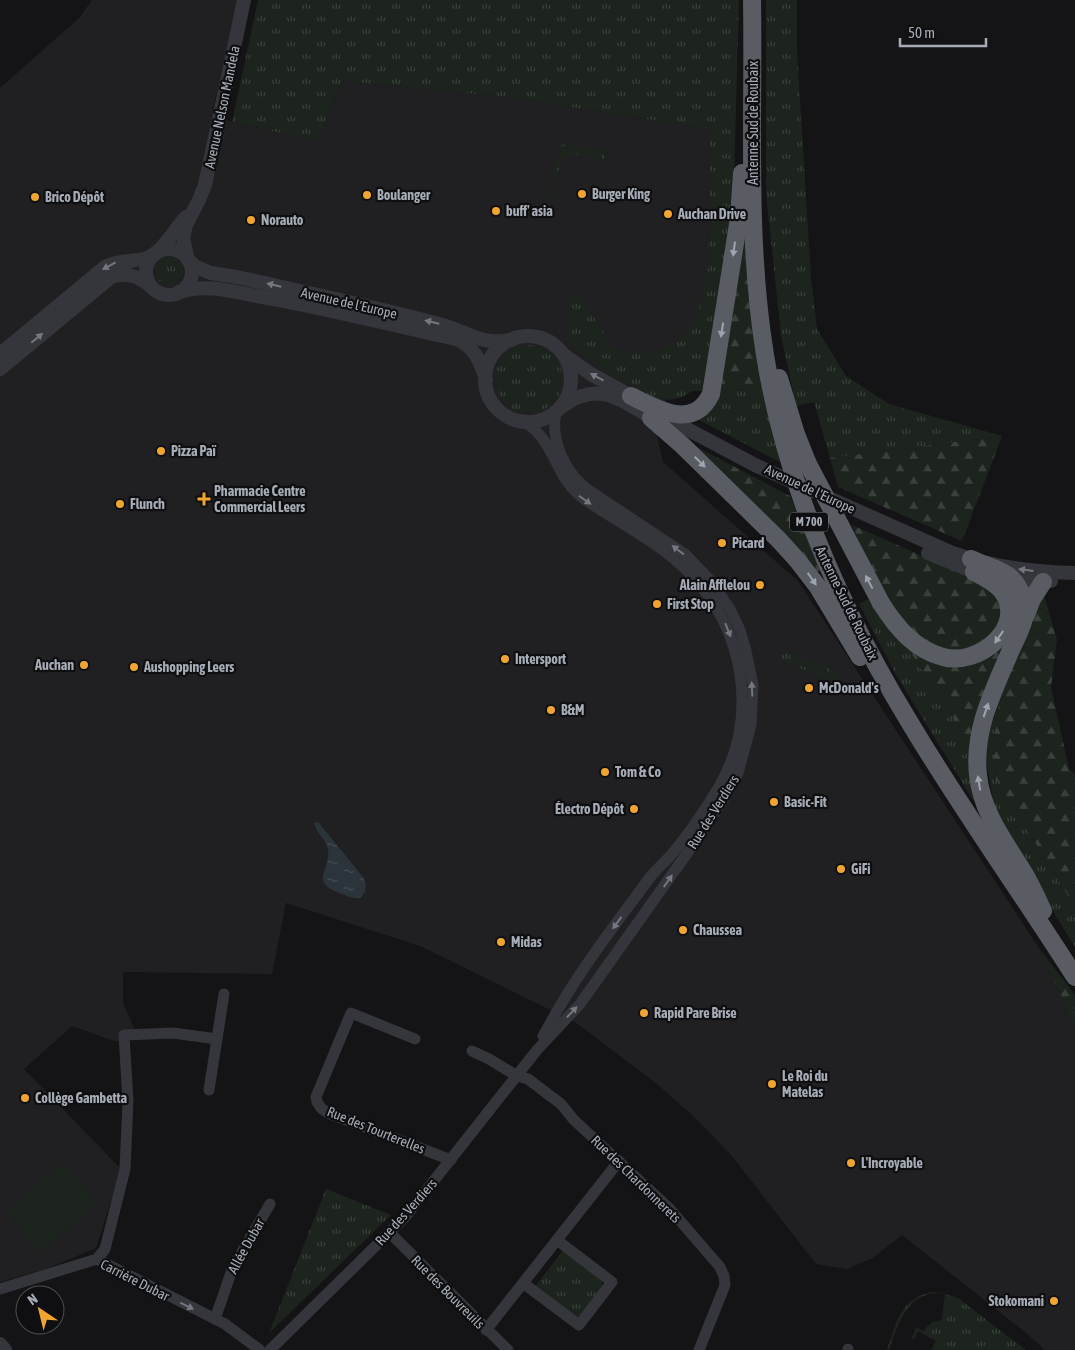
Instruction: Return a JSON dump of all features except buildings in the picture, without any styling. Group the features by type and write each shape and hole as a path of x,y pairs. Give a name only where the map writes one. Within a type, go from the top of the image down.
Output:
{"highway":[{"name":"Antenne Sud de Roubaix","path":"755,3 765,300 773,358 796,460 826,543 858,613 898,688 934,748 1075,960"},
{"name":"Antenne Sud de Roubaix","path":"755,3 752,166 755,267 761,333 777,416 804,508 835,584 864,643 899,705 962,807 1075,977"},
{"path":"631,396 666,412 680,415 699,410 712,394 740,203 755,3"},
{"path":"773,358 796,434 808,464 881,603 894,624 923,649 944,658 963,658 982,652 997,641 1002,634 1008,616 1005,596 996,585 972,566"},
{"path":"651,418 689,451 798,560 818,587 887,700 962,807"},
{"path":"972,566 1008,575 1014,581 1023,599 1024,620"},
{"path":"1043,582 1032,598 989,702 978,738 978,774 982,797 988,812 1048,920"}],"street":[{"name":"Avenue Nelson Mandela","path":"188,260 183,244 183,235 202,193 207,176 244,2"},
{"name":"Avenue Nelson Mandela","path":"155,253 195,207"},
{"path":"0,354 105,267 117,262 144,258 166,249 180,252 188,260 192,270 191,278 188,285 179,292 165,294 133,276 122,274 112,277 0,369"},
{"path":"152,287 148,280 146,269 155,253"},
{"name":"Avenue de l'Europe","path":"188,260 196,267 211,273 237,277 440,324 483,340 502,342 512,340"},
{"name":"Avenue de l'Europe","path":"179,292 195,287 213,288 310,306 456,339 465,344 476,355 486,380"},
{"path":"526,337 540,338 553,344 564,355 570,368 571,382 568,395 558,410 538,421 524,422 510,418 499,411 488,393 486,380 488,365 500,347 512,340 526,337"},
{"name":"Avenue de l'Europe","path":"564,355 665,418 754,468 927,542 972,566"},
{"name":"Avenue de l'Europe","path":"558,410 577,397 597,392 615,397 651,418 881,531 972,566 1075,573"},
{"name":"Rue des Verdiers","path":"270,1350 413,1207 528,1062 584,997 726,798 733,786 742,762 749,737 752,685 746,651 734,618 724,600 701,570 678,548 603,500 578,481 566,463 556,439 555,429 558,410"},
{"name":"Rue des Verdiers","path":"524,422 532,426 545,439 564,478 578,495 666,552 685,568 705,590 720,613 732,640 739,668 742,694 738,737 731,761 719,786 673,853 650,877 584,969 559,1007 528,1062"},
{"path":"1014,581 1043,582 1075,579"},
{"path":"209,1090 224,994"},
{"name":"Rue des Tourterelles","path":"415,1039 351,1013 316,1097 317,1102 328,1113 451,1160"},
{"path":"97,1259 106,1249 125,1169 128,1101 124,1035 173,1033 217,1039"},
{"name":"Rue des Chardonnerets","path":"472,1051 517,1076 528,1079 561,1104 574,1120 669,1208 720,1267 725,1285 700,1350"},
{"path":"486,1330 619,1161"},
{"name":"Allée Dubar","path":"215,1318 233,1267 270,1204"},
{"name":"Rue des Bouvreuils","path":"390,1232 508,1350"},
{"path":"523,1282 579,1326 612,1282 557,1240"},
{"name":"Carrière Dubar","path":"0,1289 97,1259 215,1318 234,1329 260,1350"},
{"path":"0,1344 5,1350"}],"shaded area":[{"path":"92,0 238,0 212,114 232,122 317,141 342,81 506,97 711,129 708,267 693,380 666,399 657,435 663,462 798,581 1039,948 1075,1028 1075,1350 1045,1350 902,1235 873,1258 847,1269 816,1264 731,1155 693,1116 657,1084 575,1022 420,946 286,903 272,974 123,972 123,1003 134,1028 117,1042 72,1026 24,1069 121,1169 96,1248 46,1269 0,1282 0,88 79,18"}],"green space":[{"path":"258,0 739,0 733,211 705,391 692,391 682,397 671,400 651,396 584,357 574,346 567,331 567,316 571,293 589,310 612,347 632,353 654,352 680,339 697,318 708,267 710,129 506,97 342,81 317,141 232,122"},
{"path":"766,0 797,0 797,51 811,277 817,329 846,376 889,404 1002,436 830,458 814,402 796,406 781,335 766,193"},
{"path":"562,144 605,150 604,160 581,155 567,157 559,167 551,205 547,205 560,147"},
{"path":"742,238 747,239 764,390 719,389"},
{"path":"169,257 179,261 183,271 179,281 169,285 159,281 155,271 159,261"},
{"path":"529,345 542,348 553,355 560,366 563,379 560,392 553,403 542,410 529,413 516,410 505,403 498,392 495,379 498,366 505,355 516,348"},
{"path":"719,389 764,390 782,463 697,419"},
{"path":"1002,436 962,541 838,487 830,458"},
{"path":"693,445 790,496 820,570 817,574"},
{"path":"852,525 979,581 993,594 1002,607 1000,622 994,632 974,647 962,651 931,647 897,618 869,565"},
{"path":"1044,595 1057,640 1051,687 1069,769 1075,774 1075,907 996,779 993,744 1002,692"},
{"path":"871,598 906,645 971,746 968,766 977,798 973,800 896,675 859,604"},
{"path":"1008,637 971,746 906,645 940,662"},
{"path":"782,650 822,667 825,660 827,661 826,666 829,670 839,675 842,687 780,659"},
{"path":"1002,692 993,744 996,779 1075,907 1075,947 995,810 984,749"},
{"path":"1039,948 1075,995 1075,1028"},
{"path":"62,1163 97,1202 42,1252 6,1213"},
{"path":"326,1189 391,1215 269,1333"},
{"path":"563,1250 601,1280 603,1287 581,1316 573,1317 535,1287"},
{"path":"933,1292 945,1294 932,1294 914,1302 901,1319 889,1350 887,1350 897,1321 906,1306 922,1295"},
{"path":"945,1294 958,1298 1026,1350 931,1350 936,1341 918,1331 914,1339 912,1338 916,1327 923,1331 932,1322 942,1320"}],"water":[{"path":"318,822 363,877 366,884 365,892 360,898 337,892 325,884 323,879 328,850 326,843 315,827 314,823"}],"place":[{"name":"Burger King","path":"582,194"},
{"name":"Boulanger","path":"367,195"},
{"name":"Brico Dépôt","path":"35,197"},
{"name":"buff' asia","path":"496,211"},
{"name":"Auchan Drive","path":"668,214"},
{"name":"Norauto","path":"251,220"},
{"name":"Pizza Paï","path":"161,451"},
{"name":"Pharmacie Centre Commercial Leers","path":"204,499"},
{"name":"Flunch","path":"120,504"},
{"name":"Picard","path":"722,543"},
{"name":"Alain Afflelou","path":"760,585"},
{"name":"First Stop","path":"657,604"},
{"name":"Intersport","path":"505,659"},
{"name":"Auchan","path":"84,665"},
{"name":"Aushopping Leers","path":"134,667"},
{"name":"McDonald's","path":"809,688"},
{"name":"B&M","path":"551,710"},
{"name":"Tom & Co","path":"605,772"},
{"name":"Basic-Fit","path":"774,802"},
{"name":"Électro Dépôt","path":"634,809"},
{"name":"GiFi","path":"841,869"},
{"name":"Chaussea","path":"683,930"},
{"name":"Midas","path":"501,942"},
{"name":"Rapid Pare Brise","path":"644,1013"},
{"name":"Le Roi du Matelas","path":"772,1084"},
{"name":"Collège Gambetta","path":"25,1098"},
{"name":"L'Incroyable","path":"851,1163"},
{"name":"Stokomani","path":"1054,1301"}]}
